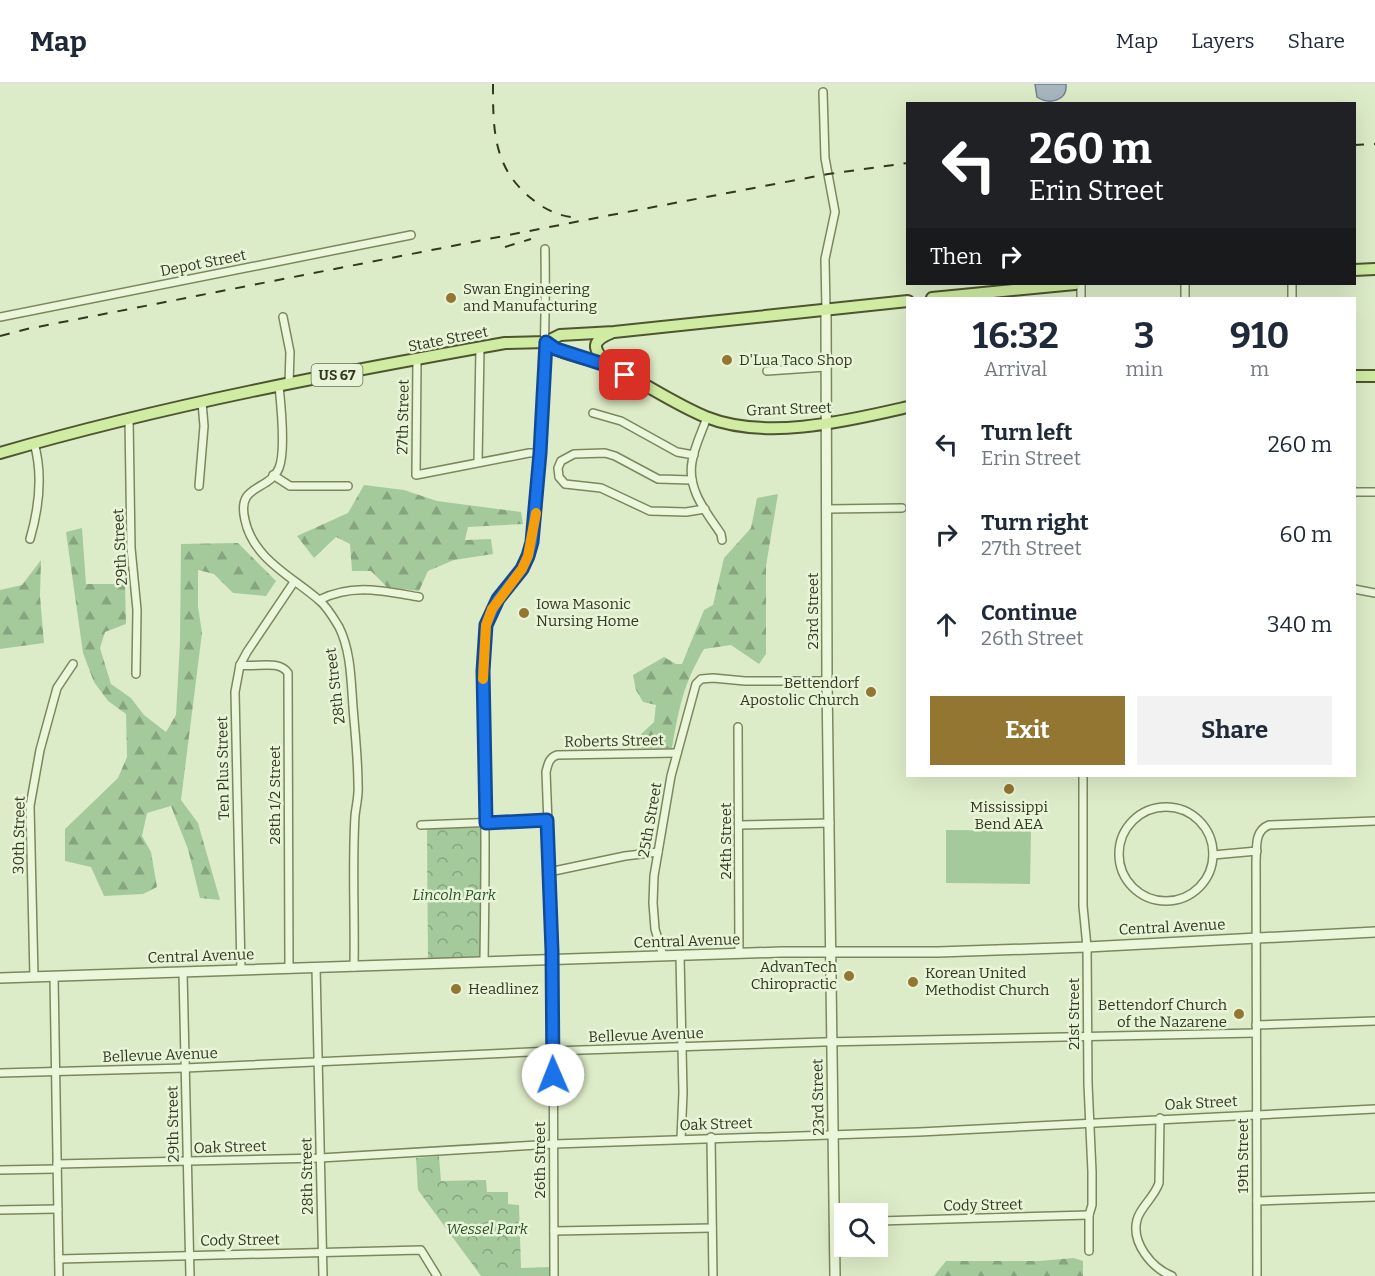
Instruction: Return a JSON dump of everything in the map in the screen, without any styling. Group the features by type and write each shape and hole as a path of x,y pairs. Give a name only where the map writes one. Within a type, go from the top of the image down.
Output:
{"main road":[{"path":"1356,270 1375,269"},
{"path":"942,297 1065,285"},
{"name":"State Street","path":"0,453 129,418 202,402 480,348 546,342 560,335 614,332 906,301"},
{"path":"609,366 597,352 596,343 614,332"},
{"name":"Grant Street","path":"546,342 563,352 609,366 706,417 729,424 753,427 827,424 906,406"},
{"path":"1356,376 1375,376"}],"street":[{"name":"23rd Street","path":"823,92 825,158 835,212 825,259 827,681 833,1133 838,1203"},
{"name":"Depot Street","path":"0,316 411,236"},
{"path":"484,962 486,823 483,671 486,625 492,609 522,569 532,542 537,503 546,342 545,249"},
{"path":"283,317 290,352 284,385 279,469 273,475 290,486 348,486"},
{"path":"480,348 478,462 540,453"},
{"name":"27th Street","path":"417,360 416,475 478,462"},
{"path":"767,371 826,367"},
{"path":"199,486 204,426 202,402"},
{"path":"593,414 621,421 677,452 694,455"},
{"path":"706,417 694,455 692,480 695,492 721,534 722,540"},
{"name":"29th Street","path":"129,418 131,548 137,610 136,674"},
{"path":"30,539 38,498 38,456 34,443"},
{"path":"692,480 658,479 604,453 574,454 561,461 558,468 559,477 565,484 601,488 650,512 686,512 705,509"},
{"name":"28th Street","path":"273,475 252,489 244,498 244,517 247,529 258,549 294,582 319,600 340,629 350,666 358,784 355,814 354,966"},
{"path":"1356,492 1375,492"},
{"path":"827,509 902,508"},
{"name":"Ten Plus Street","path":"241,970 235,692 240,665 294,582"},
{"path":"319,600 335,592 353,589 419,597"},
{"path":"1356,589 1375,593"},
{"name":"30th Street","path":"34,977 30,806 40,750 57,688 73,664"},
{"name":"28th 1/2 Street","path":"240,665 250,667 278,665 285,668 288,673 289,969"},
{"name":"25th Street","path":"663,956 656,930 653,903 654,876 677,753 693,690 701,679 713,678 745,681 827,681"},
{"name":"24th Street","path":"738,727 740,825 738,954"},
{"name":"Roberts Street","path":"552,757 557,755 677,753"},
{"name":"26th Street","path":"552,757 546,772 552,960 554,1276"},
{"name":"21st Street","path":"1083,777 1083,906 1087,947 1092,1205 1089,1215 1089,1251"},
{"path":"1173,807 1197,818 1212,841 1213,855 1208,876 1193,892 1183,898 1162,901 1141,894 1132,887 1121,868 1120,841 1135,818 1153,809 1173,807"},
{"path":"421,825 547,820"},
{"name":"19th Street","path":"1257,1276 1258,834 1269,825 1375,821"},
{"path":"740,825 830,823"},
{"path":"1213,855 1257,850"},
{"path":"549,872 625,856 658,852"},
{"name":"Central Avenue","path":"0,978 663,956 1087,947 1375,932"},
{"path":"680,956 681,1138"},
{"name":"28th Street","path":"316,968 323,1276"},
{"name":"29th Street","path":"183,972 190,1276"},
{"path":"54,976 59,1276"},
{"path":"1256,1025 1375,1021"},
{"name":"Bellevue Avenue","path":"0,1073 832,1043 1256,1033"},
{"name":"Oak Street","path":"0,1170 321,1158 681,1138 1090,1124 1160,1118 1375,1109"},
{"path":"1160,1118 1159,1184 1137,1220 1137,1236 1149,1259 1172,1276"},
{"path":"711,1137 713,1276"},
{"path":"1257,1201 1375,1197"},
{"path":"0,1210 58,1209"},
{"name":"Cody Street","path":"888,1221 1089,1215"},
{"path":"554,1231 712,1228"},
{"name":"Cody Street","path":"59,1259 422,1250 437,1276"},
{"name":"23rd Street","path":"835,1276 836,1257"}],"green space":[{"path":"364,485 404,490 437,501 521,512 523,524 468,527 465,540 491,539 493,554 454,560 428,571 419,591 387,587 371,571 352,571 350,544 336,537 314,558 297,536 348,513"},
{"path":"778,494 766,566 766,654 759,664 731,645 704,649 691,674 683,697 672,748 636,748 637,738 654,722 656,705 643,702 636,690 633,675 664,657 676,664 682,664 704,610 713,605 724,558 751,528 757,498"},
{"path":"82,528 86,584 125,584 126,624 105,632 100,648 111,684 131,698 144,715 166,732 176,715 180,642 181,544 238,543 276,581 266,596 233,593 214,574 198,570 198,606 202,633 181,800 198,823 220,900 200,898 188,849 171,806 147,813 142,836 151,852 157,887 143,894 104,896 91,867 65,861 65,829 118,778 127,757 126,714 108,701 94,682 83,653 66,532"},
{"path":"41,560 40,596 44,643 0,649 0,590 22,585"},
{"name":"Lincoln Park","path":"477,825 481,829 482,955 478,960 428,962 427,831 430,827"},
{"path":"946,830 1031,831 1030,884 946,883"},
{"name":"Wessel Park","path":"439,1156 441,1181 486,1180 487,1192 508,1192 508,1204 519,1205 521,1268 550,1267 550,1276 481,1276 418,1190 416,1158"},
{"path":"1074,1258 1083,1261 1083,1276 934,1276 946,1261 1039,1261"}],"shaded area":[{"path":"1035,84 1066,84 1066,90 1061,98 1047,101 1037,97"}],"railway":[{"path":"493,84 495,132 498,147 509,174 519,187 542,206 560,214 579,218"},
{"path":"1356,145 1375,144"},
{"path":"0,336 606,216 828,174 906,163"},
{"path":"505,247 531,239"}],"slow traffic":[{"path":"483,679 486,625 498,599 522,569 528,556 536,513"}],"place":[{"name":"Swan Engineering and Manufacturing","path":"451,298"},
{"name":"D'Lua Taco Shop","path":"727,360"},
{"name":"Iowa Masonic Nursing Home","path":"524,613"},
{"name":"Bettendorf Apostolic Church","path":"871,692"},
{"name":"Mississippi Bend AEA","path":"1009,789"},
{"name":"AdvanTech Chiropractic","path":"849,976"},
{"name":"Korean United Methodist Church","path":"913,982"},
{"name":"Headlinez","path":"456,989"},
{"name":"Bettendorf Church of the Nazarene","path":"1239,1014"}],"route":[{"path":"553,1075 552,951 547,820 486,823 483,671 486,625 498,599 522,569 532,542 537,503 546,342 563,352 609,366 625,375"}]}
